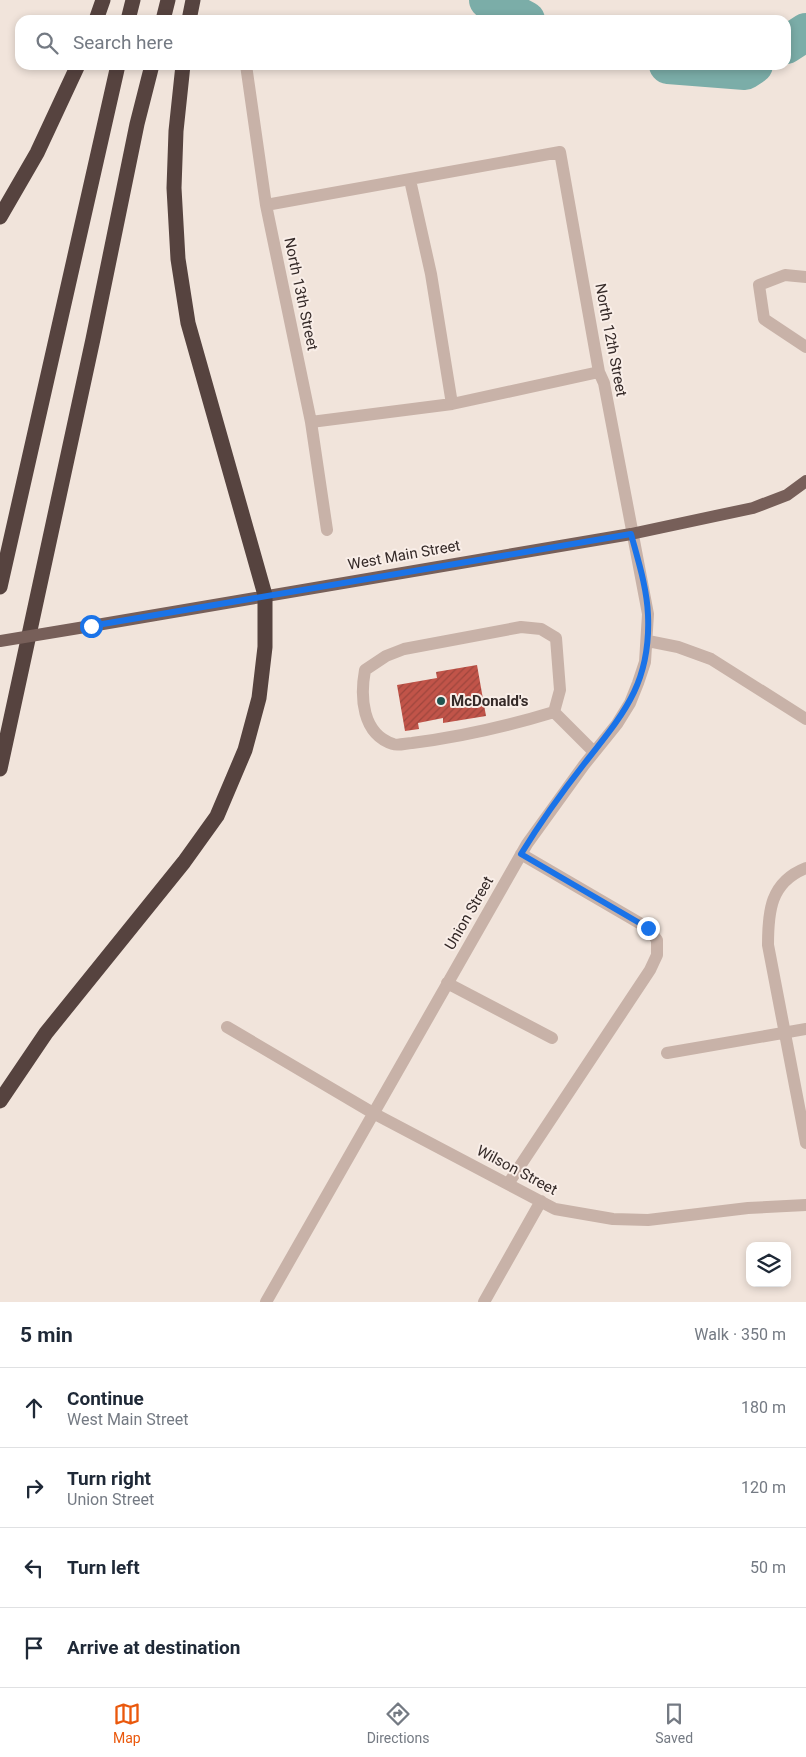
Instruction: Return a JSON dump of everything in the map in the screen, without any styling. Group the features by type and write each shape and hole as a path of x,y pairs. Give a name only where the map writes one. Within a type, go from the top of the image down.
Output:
{"highway":[{"path":"98,15 103,0"},
{"path":"129,15 133,0"},
{"path":"164,15 168,0"},
{"path":"190,15 194,0"},
{"path":"0,217 37,154 76,70"},
{"path":"0,587 117,70"},
{"path":"0,769 94,339 137,124 151,70"},
{"path":"0,1101 46,1033 184,862 217,816 245,750 259,698 265,648 265,595 188,323 178,259 174,188 176,132 183,70"}],"main road":[{"name":"West Main Street","path":"0,641 631,534 753,508 787,495 806,481"}],"street":[{"name":"North 13th Street","path":"247,70 266,205 311,422 327,530"},
{"name":"North 12th Street","path":"410,180 560,152 599,372 604,384 631,534"},
{"path":"266,205 410,180 431,274 452,404"},
{"path":"806,277 785,275 759,284 764,319 806,347"},
{"path":"311,422 452,404 599,372"},
{"name":"Union Street","path":"266,1302 521,854 630,703 645,662 648,641 648,614 645,589 631,534"},
{"path":"521,627 541,630 556,638 560,690 554,712 518,723 427,741 394,745 375,732 363,709 361,689 365,670 386,656 404,650 521,627"},
{"path":"648,641 678,647 711,659 806,719"},
{"path":"554,712 594,752"},
{"path":"508,1184 650,970 657,955 657,940 648,928 521,854"},
{"path":"806,868 786,880 775,892 768,924 768,946 806,1144"},
{"path":"447,984 552,1038"},
{"name":"Wilson Street","path":"227,1027 373,1113 555,1208 613,1219 648,1220 748,1208 806,1205"},
{"path":"667,1053 806,1028"},
{"path":"484,1302 541,1201"}],"building":[{"name":"McDonald's","path":"477,665 486,716 443,723 443,718 418,723 419,729 405,731 397,685 437,678 436,672"}],"waterway":[{"path":"488,0 516,15"},
{"path":"791,42 806,32"},
{"path":"732,70 746,70"}],"place":[{"name":"McDonald's","path":"441,701"}],"route":[{"path":"91,626 631,534 645,589 648,614 648,641 645,662 638,683 630,703 617,724 584,765 521,854 648,928"}]}
